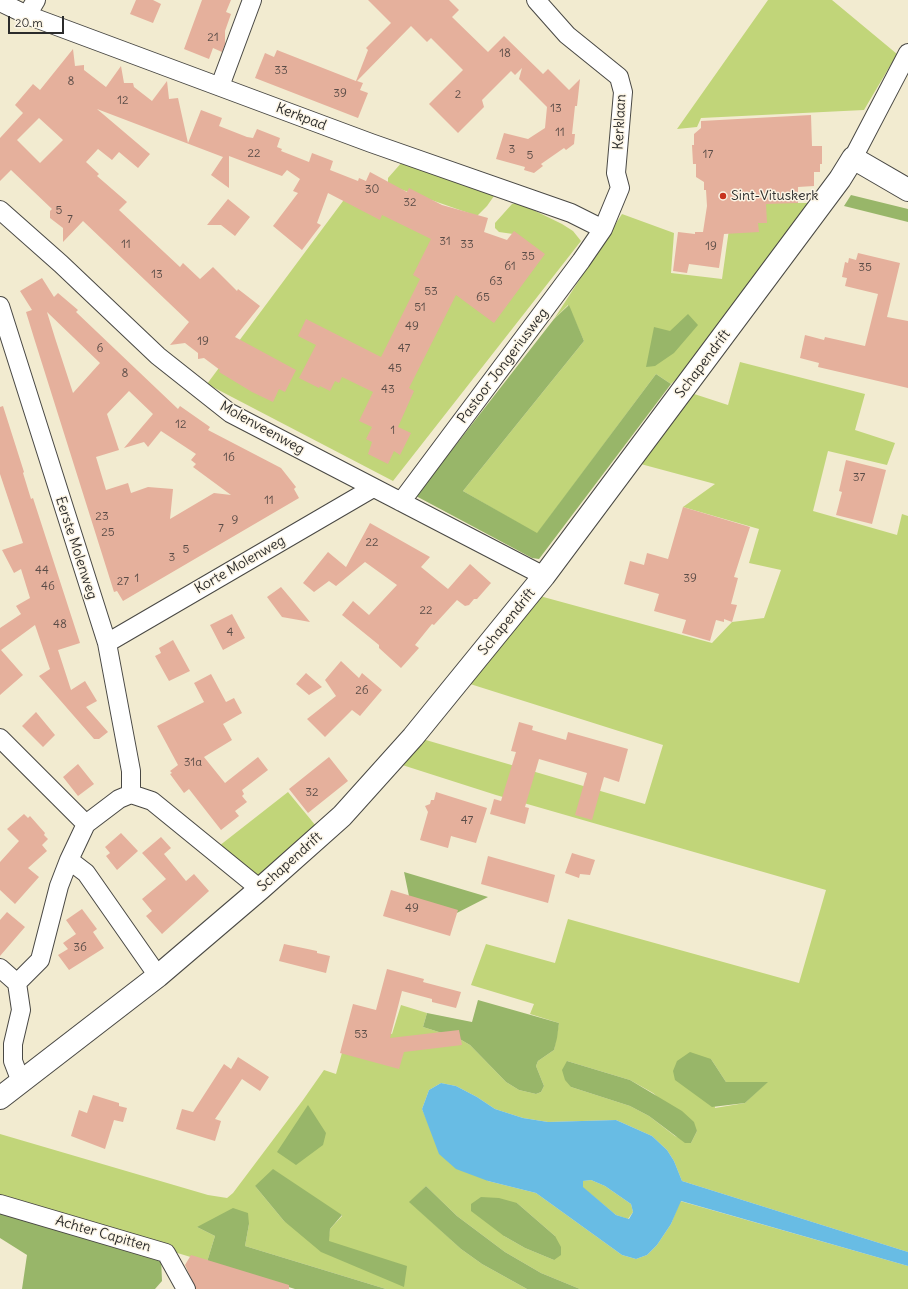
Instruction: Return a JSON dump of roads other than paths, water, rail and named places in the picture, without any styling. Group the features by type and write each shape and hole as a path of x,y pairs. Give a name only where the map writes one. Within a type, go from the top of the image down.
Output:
{"street":[{"path":"220,86 252,0"},
{"name":"Kerklaan","path":"536,0 567,35 619,77 623,92 616,173 620,188 604,229"},
{"name":"Kerkpad","path":"0,2 32,7 220,86 456,174 571,212 604,229"},
{"name":"Schapendrift","path":"0,1098 158,976 260,889 342,816 413,737 544,576 836,185 853,158 908,53"},
{"path":"853,158 908,190"},
{"name":"Molenveenweg","path":"0,210 61,264 158,356 230,413 544,576"},
{"name":"Pastoor Jongeriusweg","path":"401,502 604,229"},
{"name":"Eerste Molenweg","path":"0,306 106,643 131,771 131,794"},
{"name":"Korte Molenweg","path":"106,643 373,488"},
{"path":"0,738 86,824"},
{"path":"17,983 40,960 59,886 68,860 86,824 119,799 131,794 152,801 260,889"},
{"path":"68,860 86,873 158,976"},
{"path":"0,968 17,983 21,1010 13,1044 13,1061 21,1082"},
{"name":"Achter Capitten","path":"0,1204 166,1253 186,1289"}],"water":[{"path":"441,1083 456,1086 495,1109 523,1118 548,1122 616,1120 652,1136 667,1150 674,1161 682,1181 908,1252 908,1266 681,1201 671,1224 657,1245 647,1255 636,1259 622,1255 536,1193 488,1181 456,1169 439,1154 422,1109 429,1090","holes":["591,1180 605,1186 631,1204 633,1212 629,1219 616,1215 583,1187 583,1181"]}],"place":[{"name":"Sint-Vituskerk","path":"723,196"}]}
